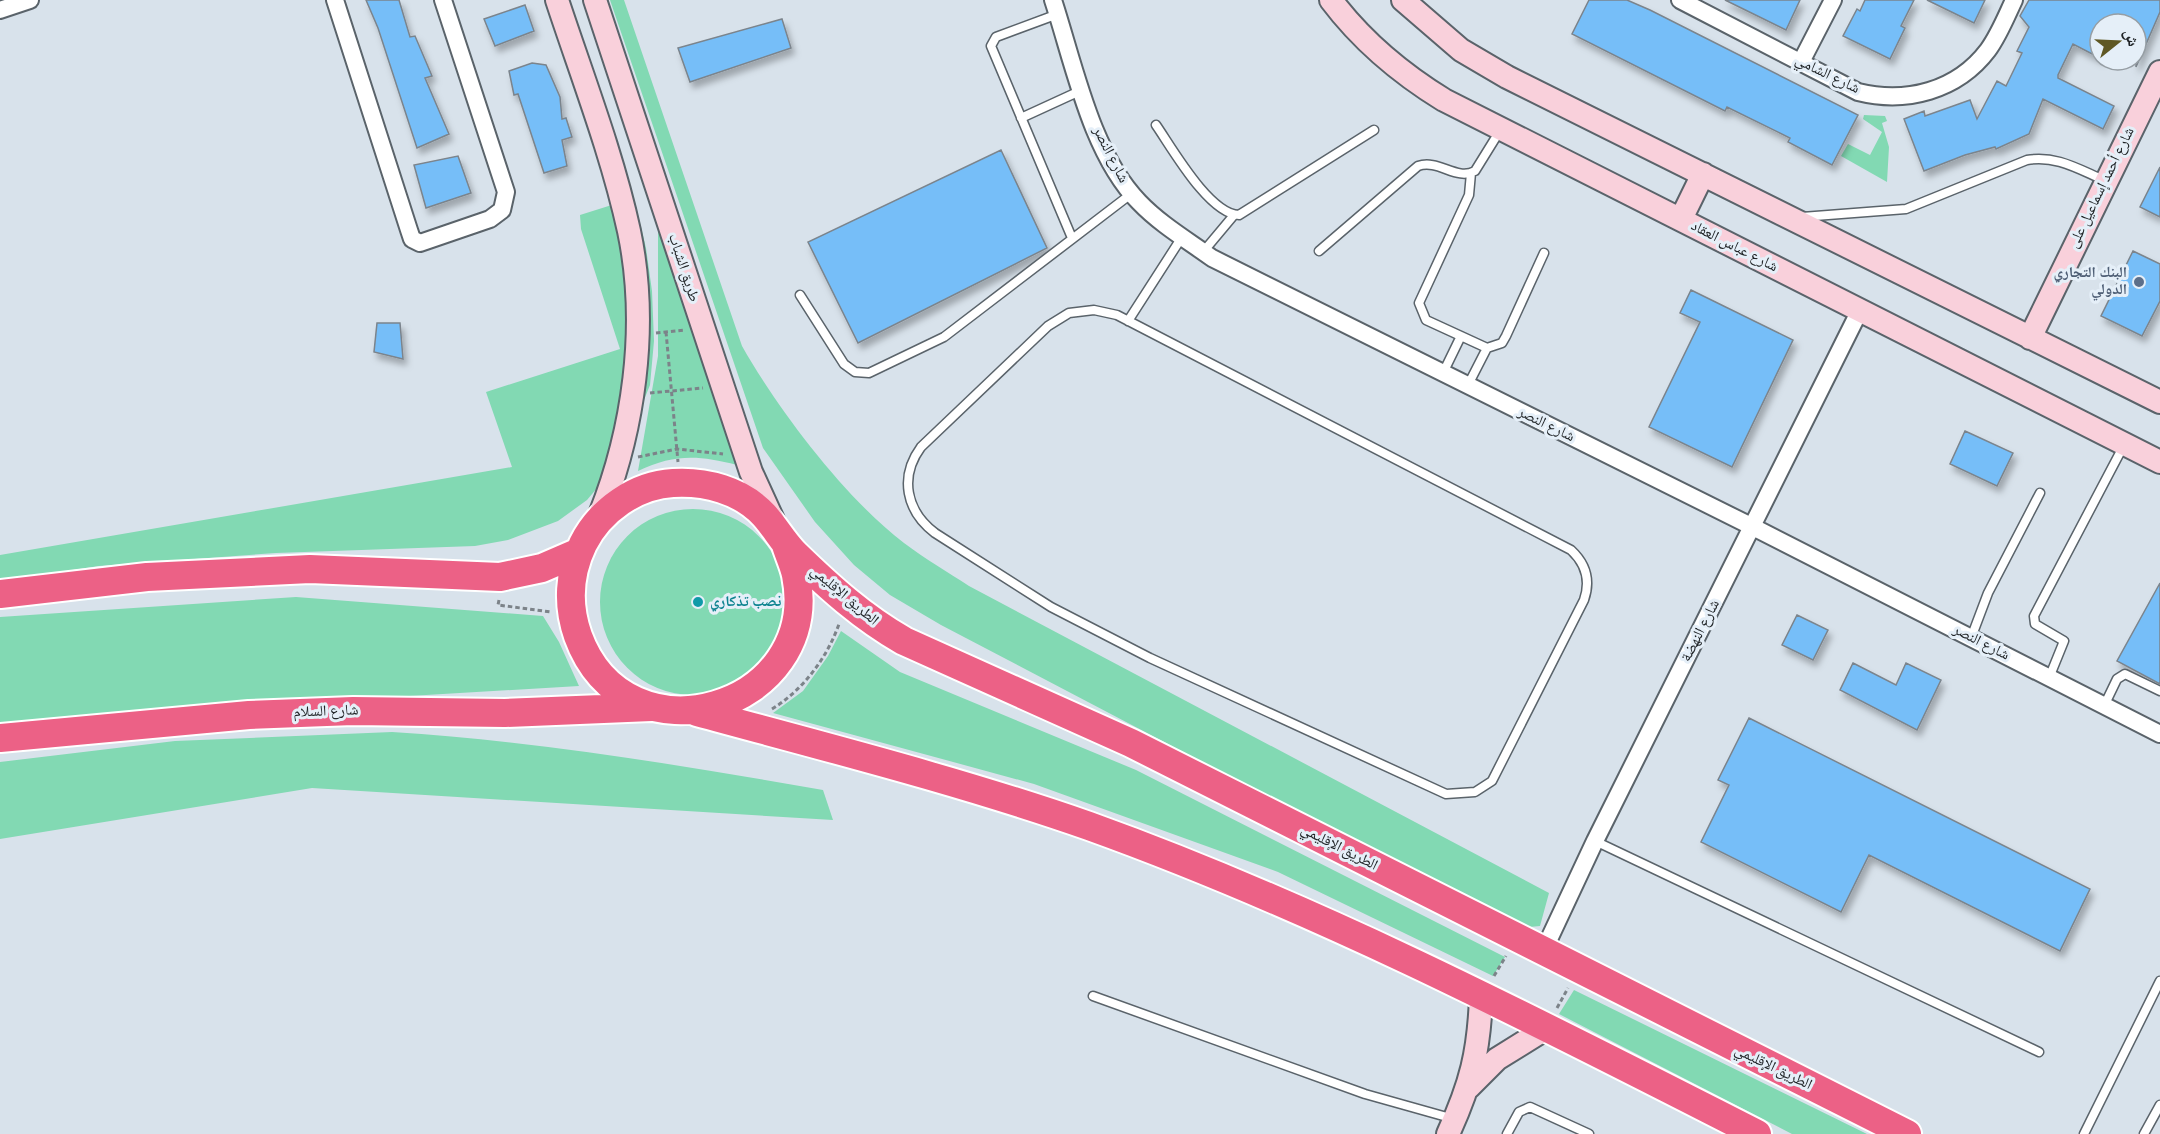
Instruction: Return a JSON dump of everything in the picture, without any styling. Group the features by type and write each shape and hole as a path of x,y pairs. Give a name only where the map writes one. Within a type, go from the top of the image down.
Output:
{"highway":[{"path":"692,711 723,704 752,689 774,667 790,639 798,608 797,575 782,539 762,512 740,497 716,486 663,484 638,491 615,505 596,523 579,552 572,575 570,599 573,623 581,646 594,666 611,684 631,698 653,707 692,711 967,785 1090,827 1224,879 1383,949 1547,1028 1757,1134"},
{"name":"الطريق الإقليمي","path":"782,539 846,602 873,624 904,641 1131,744 1907,1134"},
{"path":"0,594 147,576 310,569 500,577 542,568 579,552"},
{"name":"شارع السلام","path":"0,738 249,715 353,711 505,713 653,707"}],"street":[{"path":"0,10 30,0"},
{"path":"335,0 412,239 420,243 490,219 502,210 506,192 443,0"},
{"path":"557,0 608,158 629,232 634,275 636,336 631,394 613,479 596,523"},
{"name":"طريق الشباب","path":"595,0 690,333 710,391 782,539"},
{"name":"شارع عباس العقاد","path":"1331,0 1358,32 1398,69 1444,100 2160,462"},
{"path":"1403,0 1439,33 1483,64 2160,402"},
{"name":"شارع الشامي","path":"1680,0 1858,92 1903,97 1932,91 1948,84 1977,63 1997,35 2014,0"},
{"path":"1801,62 1833,0"},
{"name":"شارع النصر","path":"1056,7 1098,137 1122,182 1157,219 1203,252 2160,734"},
{"name":"شارع أحمد إسماعيل على","path":"2030,338 2160,72"},
{"path":"1681,219 1703,174"},
{"name":"شارع النهضة","path":"1543,952 1595,841 1860,310"},
{"path":"1451,1126 1468,1088 1479,1042 1481,997"},
{"path":"1468,1088 1497,1059 1547,1028"}],"lane":[{"path":"1056,7 996,37 991,42 1072,238"},
{"path":"1021,118 1083,90"},
{"path":"1156,125 1204,192 1233,215"},
{"path":"1319,251 1418,166 1434,164 1461,174 1475,171 1501,129"},
{"path":"1203,252 1233,215 1247,211 1374,130"},
{"path":"1791,218 1906,209 2018,163 2041,158 2059,160 2105,181"},
{"path":"1471,173 1469,195 1419,303 1426,320 1487,348 1502,343 1544,253"},
{"path":"800,295 844,364 855,372 869,373 944,337 1131,194"},
{"path":"1128,321 1182,237"},
{"path":"1081,310 1106,311 1128,321 1571,550 1577,556 1587,578 1584,600 1492,781 1484,788 1464,795 1446,794 1150,658 1051,607 934,533 918,517 912,507 908,485 915,455 1048,326 1081,310"},
{"path":"1443,373 1461,336"},
{"path":"1468,385 1487,348"},
{"path":"2049,678 2064,641 2035,624 2034,616 2125,444"},
{"path":"1971,638 1988,593 2040,493"},
{"path":"2104,706 2117,679 2125,674 2160,691"},
{"path":"1595,841 2039,1052"},
{"path":"2084,1134 2160,981"},
{"path":"1093,996 1451,1126"},
{"path":"2144,1134 2160,1105"},
{"path":"1508,1134 1519,1112 1530,1107 1589,1134"}],"path":[{"path":"636,336 666,332 690,333"},
{"path":"666,332 680,483"},
{"path":"698,378 710,391"},
{"path":"631,394 710,391"},
{"path":"634,450 633,459 677,449 724,456 720,444"},
{"path":"500,577 498,605 553,612 555,621"},
{"path":"771,710 794,692 819,663 837,629 846,602"},
{"path":"1481,997 1517,940"},
{"path":"1547,1028 1577,970"}],"green space":[{"path":"610,0 624,0 742,346 774,398 794,425 859,503 904,543 969,586 1549,893 1540,926 1519,928 941,625 890,595 854,565 815,522 763,448"},
{"path":"1864,115 1885,116 1887,121 1882,123 1889,147 1887,182 1841,156 1848,144 1870,155 1882,132 1863,119"},
{"path":"634,198 646,248 652,291 654,341 650,385 619,462 587,500 558,521 508,540 475,546 276,553 99,566 0,581 0,555 512,467 486,392 620,349 581,229 580,215"},
{"path":"658,227 737,465 710,459 686,458 663,461 638,471 658,356"},
{"path":"693,509 728,516 759,536 779,567 786,602 779,637 759,668 728,688 693,695 658,688 627,668 607,637 600,602 607,567 627,536 658,516"},
{"path":"296,597 543,616 559,642 579,686 121,713 0,729 0,617"},
{"path":"841,631 900,672 1136,770 1505,957 1493,976 1278,872 1034,784 773,713 803,691 828,656"},
{"path":"392,732 554,748 662,763 823,790 833,820 312,788 0,839 0,762 175,741"},
{"path":"1574,990 1867,1134 1792,1134 1559,1014"}],"building":[{"path":"366,0 399,0 410,37 415,36 432,76 425,78 449,134 417,148 378,28"},
{"path":"1589,0 1627,0 1858,115 1832,165 1788,142 1790,138 1727,107 1725,111 1572,34"},
{"path":"1725,0 1800,0 1786,30"},
{"path":"1865,0 1914,0 1901,26 1905,28 1890,59 1843,36 1857,9 1860,11"},
{"path":"1927,0 1985,0 1974,23"},
{"path":"2029,0 2160,0 2160,12 2148,40 2148,12 2088,12 2088,52 2073,44 2058,75 2058,78 2114,106 2103,129 2043,99 2029,134 1996,149 1995,147 1965,155 1924,171 1904,119 1924,111 1925,116 1970,100 1977,119 1997,81 2006,86 2022,53 2017,51 2029,27 2020,16"},
{"path":"525,5 534,31 495,46 484,19"},
{"path":"782,19 791,48 690,82 678,48"},
{"path":"532,63 546,65 560,97 562,119 566,118 572,137 562,140 567,166 544,173 518,94 514,95 509,71"},
{"path":"1001,150 1047,248 858,343 808,242"},
{"path":"458,156 471,193 426,208 414,165"},
{"path":"2160,167 2160,217 2140,207"},
{"name":"البنك التجاري الدولي","path":"2133,251 2160,264 2160,301 2142,336 2101,316"},
{"path":"1691,290 1793,340 1732,467 1649,427 1700,322 1680,313"},
{"path":"377,323 400,323 403,359 374,352"},
{"path":"1965,431 2013,453 1997,486 1950,464"},
{"path":"2160,583 2160,684 2117,661"},
{"path":"1797,615 1828,630 1813,660 1782,645"},
{"path":"1853,663 1896,685 1906,663 1941,680 1917,730 1840,690"},
{"path":"1749,718 2090,889 2060,951 1869,855 1841,912 1701,842 1729,785 1718,780"}],"place":[{"name":"البنك التجاري الدولي","path":"2139,282"},
{"name":"نصب تذكاري","path":"698,602"}]}
